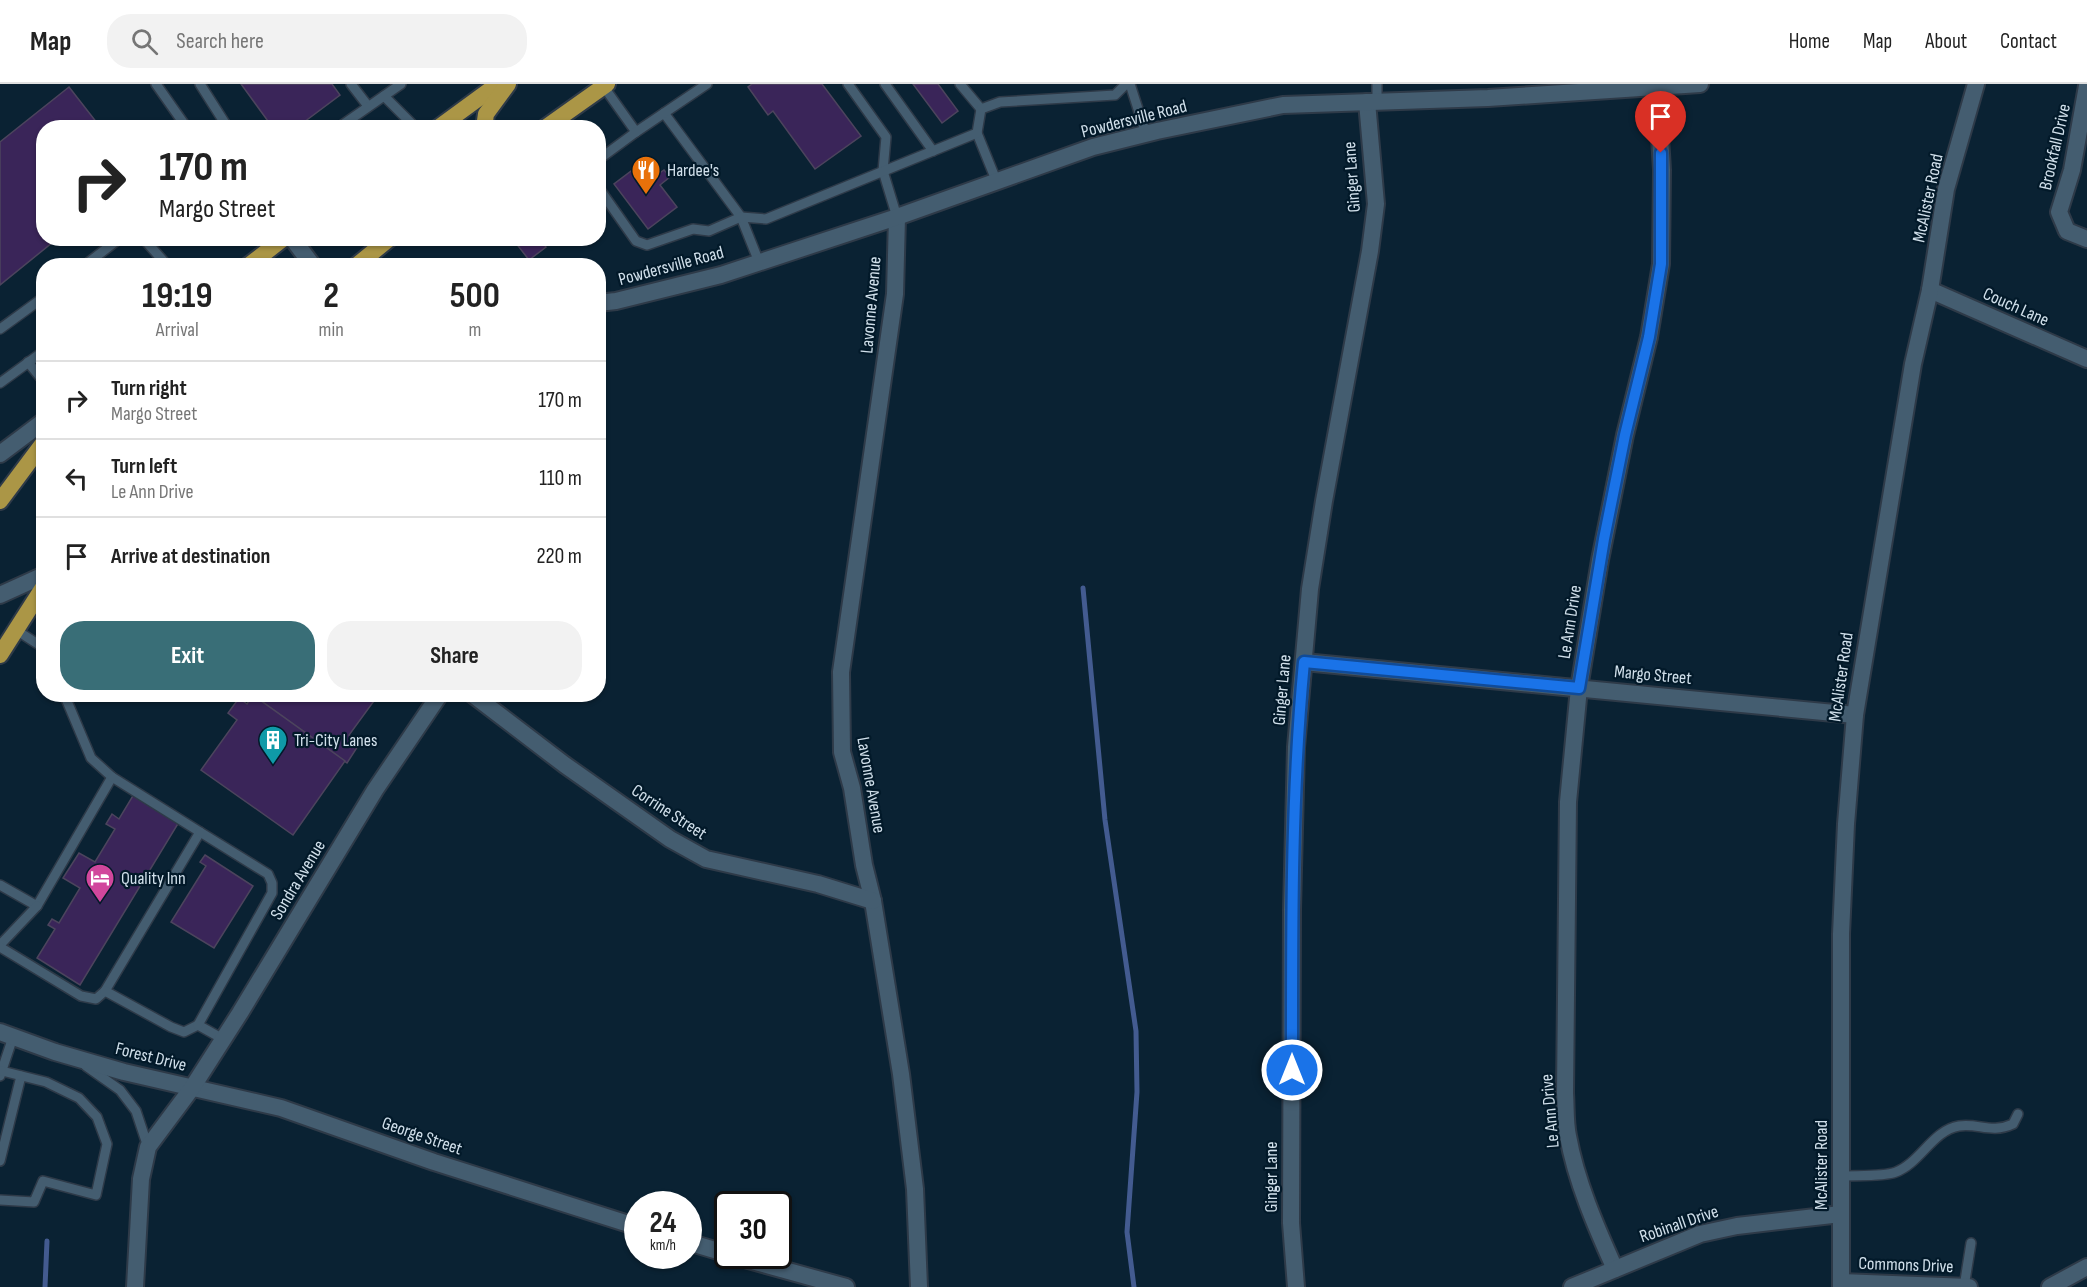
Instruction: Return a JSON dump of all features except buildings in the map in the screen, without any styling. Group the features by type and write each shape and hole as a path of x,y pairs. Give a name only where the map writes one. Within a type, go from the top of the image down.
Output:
{"highway":[{"path":"449,120 498,84"},
{"path":"485,120 486,114 508,84"},
{"path":"556,120 604,85"},
{"path":"258,258 274,246"},
{"path":"366,258 380,246"},
{"path":"0,501 36,453"},
{"path":"0,655 36,599"}],"street":[{"name":"Powdersville Road","path":"606,302 721,274 759,262 897,217 1093,147 1283,105 1372,102 1571,88 1700,84"},
{"name":"McAlister Road","path":"1841,1284 1841,934 1846,824 1855,715 1911,375 1930,290 1946,189 1976,84"},
{"name":"Le Ann Drive","path":"1615,1269 1586,1197 1568,1136 1565,1082 1568,802 1579,688 1600,560 1625,435 1649,337 1661,264 1662,170 1657,86"},
{"name":"Brookfall Drive","path":"2087,86 2072,170 2060,212 2067,231 2087,239"},
{"name":"Ginger Lane","path":"1296,1287 1291,1224 1292,921 1296,747 1310,589 1324,501 1369,261 1376,204 1372,102"},
{"name":"Lavonne Avenue","path":"897,217 896,294 841,672 842,752 852,788 864,865 873,900 901,1074 913,1178 919,1287"},
{"name":"Couch Lane","path":"1930,290 2087,360"},
{"path":"0,454 36,427"},
{"path":"0,595 36,579"},
{"name":"Margo Street","path":"1304,662 1855,715"},
{"name":"Sondra Avenue","path":"192,1088 375,790 436,702"},
{"name":"Corrine Street","path":"482,702 565,765 651,826 706,859 818,884 873,900"},
{"name":"Forest Drive","path":"6,1034 74,1057 192,1088 148,1147 141,1179 135,1287"},
{"name":"George Street","path":"192,1088 281,1108 434,1162 624,1223"},
{"name":"Robinall Drive","path":"1572,1287 1700,1234 1737,1226 1841,1214"},
{"path":"2050,1287 2087,1267"},
{"path":"781,1269 846,1287"},
{"name":"Commons Drive","path":"1841,1284 1969,1287"}],"lane":[{"path":"156,84 182,120"},
{"path":"200,84 223,120"},
{"path":"351,84 368,106"},
{"path":"349,120 388,90 401,84"},
{"path":"606,154 707,84"},
{"path":"848,84 886,137 883,171 897,217"},
{"path":"885,84 933,151"},
{"path":"960,84 981,109 977,133 996,180"},
{"path":"981,109 1000,102 1114,95 1128,84 1146,134"},
{"path":"1372,102 1377,84"},
{"path":"604,85 636,132"},
{"path":"388,90 410,120"},
{"path":"664,113 741,217 759,262"},
{"path":"606,199 636,241 647,245 693,229 709,231 741,217 766,219 977,133"},
{"path":"94,258 110,246"},
{"path":"150,246 160,258"},
{"path":"0,330 36,303"},
{"path":"0,383 36,356"},
{"path":"28,362 36,372"},
{"path":"16,630 36,643"},
{"path":"67,702 91,758 112,777 268,874 272,883 272,893 198,1025 184,1032 105,991"},
{"path":"112,777 37,906 0,946 81,996 96,999 105,991 200,832"},
{"path":"0,885 37,906"},
{"path":"198,1025 223,1039"},
{"path":"0,1200 34,1202 43,1181 96,1195 106,1144 97,1117 79,1098 46,1082 1,1074 6,1034"},
{"path":"74,1057 120,1090 136,1111 148,1147"},
{"path":"0,1161 21,1076"},
{"path":"1841,1176 1894,1173 1908,1166 1945,1131 1959,1126 2002,1129 2013,1124 2018,1114"},
{"path":"1964,1287 1971,1243"}],"waterway":[{"path":"1083,588 1105,820 1136,1031 1137,1092 1127,1232 1134,1287"},
{"path":"45,1287 47,1241"}],"place":[{"name":"Hardee's","path":"646,196"},
{"name":"Tri-City Lanes","path":"273,766"},
{"name":"Quality Inn","path":"100,904"}],"route":[{"path":"1292,1070 1292,910 1296,747 1304,662 1579,688 1604,539 1625,435 1649,337 1661,264 1661,153"}]}
